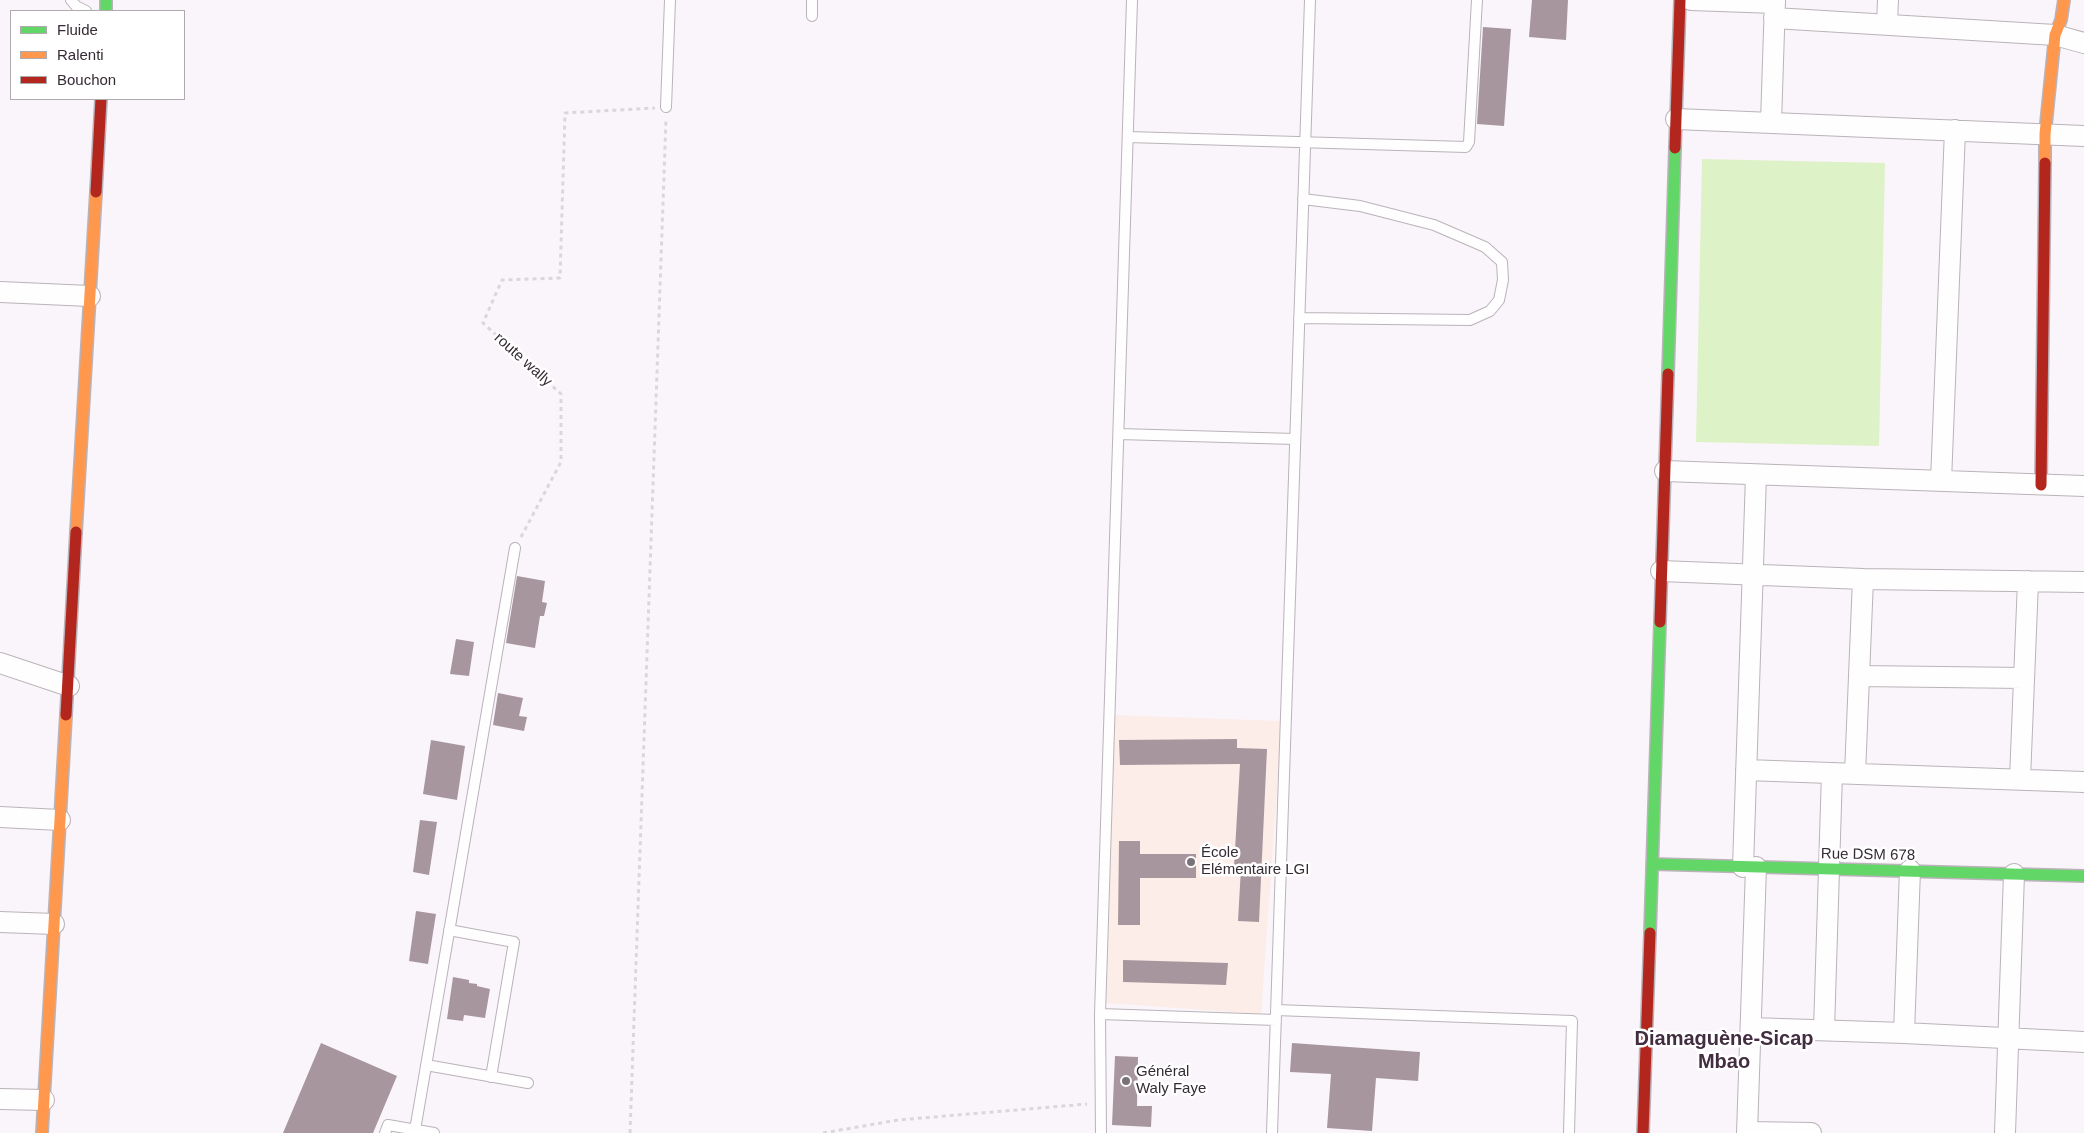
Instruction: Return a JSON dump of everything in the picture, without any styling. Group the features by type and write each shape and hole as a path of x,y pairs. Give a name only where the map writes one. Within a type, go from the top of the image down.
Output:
{"street":[{"path":"1643,1133 1680,0"},
{"path":"1691,0 1775,7 1887,24 2055,36 2084,43"},
{"path":"1887,24 1888,0"},
{"path":"2041,485 2045,134 2055,36 2061,20 2064,0"},
{"path":"1771,123 1775,7"},
{"path":"42,1133 101,100"},
{"path":"1676,119 2084,136"},
{"path":"1941,481 1955,130"},
{"path":"0,292 90,296"},
{"path":"1665,471 2084,486"},
{"path":"1756,475 1746,770 1751,1028 1747,1132 1811,1133"},
{"path":"1661,571 1863,579 2084,582"},
{"path":"1855,774 1863,579"},
{"path":"2020,780 2028,581"},
{"path":"0,663 69,686"},
{"path":"1859,676 2024,678"},
{"path":"1746,770 2084,782"},
{"path":"1824,1030 1832,773"},
{"path":"0,818 60,820"},
{"name":"Rue DSM 678","path":"1652,864 2084,876"},
{"path":"1904,1033 1910,870"},
{"path":"2005,1133 2014,874"},
{"path":"0,922 54,924"},
{"path":"1751,1028 2084,1042"},
{"path":"0,1099 44,1100"}],"lane":[{"path":"71,0 76,6 84,10"},
{"path":"666,107 670,0"},
{"path":"812,0 812,16"},
{"path":"1101,1133 1100,1014 1132,0"},
{"path":"1272,1133 1310,0"},
{"path":"1128,137 1466,147 1469,142 1477,0"},
{"path":"1299,318 1470,320 1490,311 1499,300 1503,280 1502,262 1485,247 1434,224 1360,206 1303,199"},
{"path":"1119,434 1295,439"},
{"path":"414,1130 515,548"},
{"path":"449,930 514,942 491,1077"},
{"path":"1100,1014 1276,1015 1572,1021 1569,1133"},
{"path":"426,1066 528,1083"},
{"path":"385,1133 388,1125 434,1133"}],"path":[{"name":"route wally","path":"515,548 561,462 561,394 483,323 502,280 560,278 565,113 666,107"},
{"path":"630,1133 666,107"},
{"path":"824,1133 898,1120 1100,1102"}],"shaded area":[{"name":"École Elémentaire LGI","path":"1113,715 1282,721 1261,1014 1106,1003"}],"green space":[{"path":"1702,159 1885,163 1879,446 1696,442"}],"building":[{"path":"1532,0 1568,0 1566,40 1529,37"},
{"path":"1483,27 1511,29 1504,126 1477,124"},
{"path":"517,576 545,581 542,602 547,603 544,616 540,616 535,648 506,643"},
{"path":"456,639 474,642 469,676 450,674"},
{"path":"498,693 523,698 519,716 527,717 524,731 493,725"},
{"path":"1237,739 1237,748 1267,749 1259,922 1238,921 1241,868 1234,867 1240,764 1120,765 1119,740"},
{"path":"431,740 465,746 457,800 423,794"},
{"path":"420,820 437,822 429,875 413,872"},
{"path":"1119,841 1140,841 1140,854 1196,854 1196,878 1140,878 1140,925 1118,925"},
{"path":"416,911 436,914 428,964 409,961"},
{"path":"1123,960 1228,963 1226,985 1123,982"},
{"path":"453,977 469,980 469,983 490,989 485,1018 464,1015 463,1021 447,1019"},
{"path":"321,1043 397,1076 373,1133 283,1133"},
{"path":"1292,1043 1420,1052 1418,1081 1376,1078 1372,1131 1327,1128 1331,1074 1290,1072"},
{"name":"Général Waly Faye","path":"1115,1056 1138,1057 1137,1106 1152,1106 1151,1127 1112,1125"}],"traffic: fast":[{"path":"106,0 106,10"},
{"path":"1668,374 1675,148"},
{"path":"1650,933 1660,622"},
{"path":"1652,864 2084,876"}],"traffic: slow":[{"path":"2045,163 2045,134 2055,35 2061,20 2064,0"},
{"path":"76,532 96,192"},
{"path":"42,1133 66,715"}],"traffic: jam":[{"path":"1675,148 1680,0"},
{"path":"96,192 101,100"},
{"path":"2041,485 2045,163"},
{"path":"1660,622 1668,374"},
{"path":"66,715 76,532"},
{"path":"1643,1133 1650,933"}],"place":[{"name":"École Elémentaire LGI","path":"1191,862"},
{"name":"Général Waly Faye","path":"1126,1081"}],"district":[{"name":"Diamaguène-Sicap Mbao","path":"1724,1050"}]}
